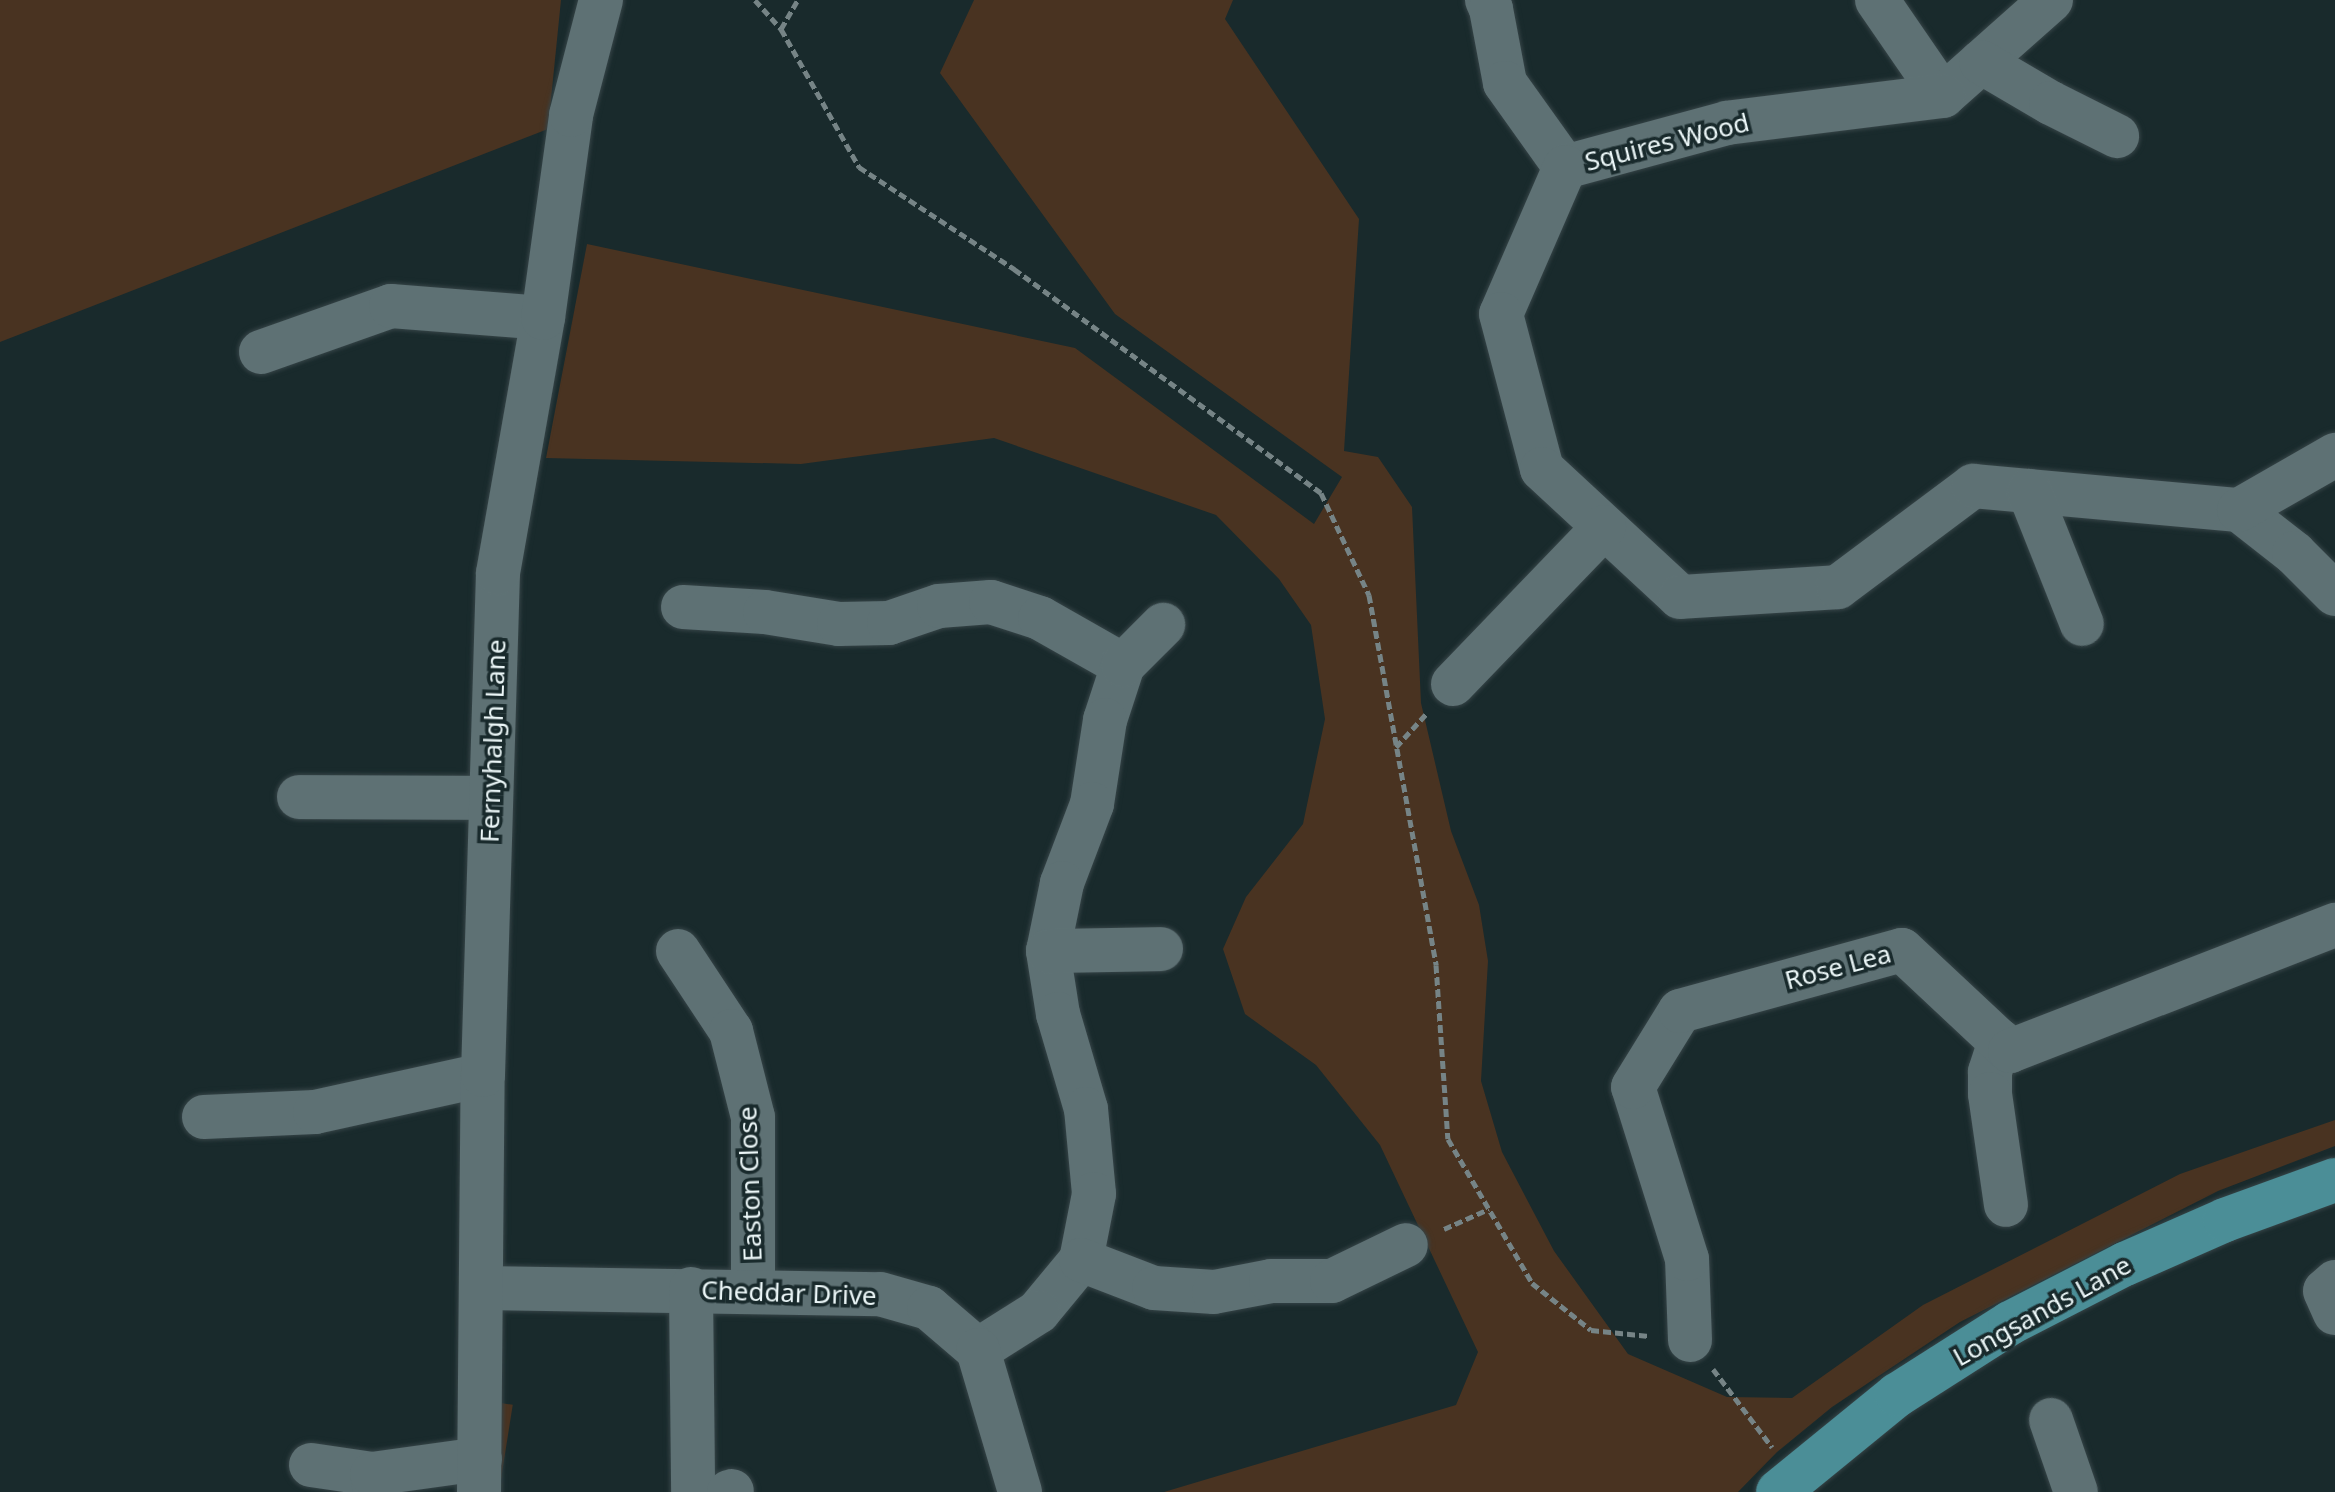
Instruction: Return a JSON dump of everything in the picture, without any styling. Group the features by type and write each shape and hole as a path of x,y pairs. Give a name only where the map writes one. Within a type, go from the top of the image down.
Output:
{"main road":[{"name":"Longsands Lane","path":"1787,1484 1897,1395 2010,1323 2125,1264 2225,1220 2335,1180"}],"street":[{"name":"Fernyhalgh Lane","path":"480,1476 483,1075 498,573 543,318 571,115 601,0"},
{"path":"1487,0 1505,83 1565,167"},
{"path":"1877,0 1943,96 2051,0"},
{"path":"1981,62 2051,103 2117,136"},
{"name":"Squires Wood","path":"1943,96 1727,123 1565,167 1501,314 1542,469 1680,597 1838,587 1973,486 2239,510"},
{"path":"261,352 391,306 543,318"},
{"path":"2335,455 2239,510 2294,553 2335,594"},
{"path":"2029,491 2082,624"},
{"path":"1453,684 1604,527"},
{"path":"683,607 736,595 765,612 839,624 889,623 939,606 991,602 1040,618 1123,665"},
{"path":"1020,1492 978,1350 1038,1312 1081,1260 1094,1194 1086,1109 1058,1014 1048,951 1062,883 1092,804 1105,720 1123,665 1163,625"},
{"path":"299,797 491,798"},
{"path":"2006,1205 1990,1094 1990,1072 2000,1041 2010,1051 2335,925"},
{"path":"1048,951 1161,949"},
{"name":"Rose Lea","path":"1690,1340 1687,1259 1633,1087 1680,1011 1902,950 2000,1041"},
{"name":"Easton Close","path":"678,951 731,1031 753,1117 753,1291"},
{"path":"204,1117 315,1112 483,1075"},
{"path":"1081,1260 1154,1288 1214,1292 1271,1281 1332,1281 1406,1245"},
{"path":"2335,1282 2325,1291 2335,1313"},
{"name":"Cheddar Drive","path":"482,1288 880,1294 929,1308 978,1350"},
{"path":"691,1289 693,1492"},
{"path":"2051,1420 2076,1492"},
{"path":"311,1465 374,1483 480,1476"}],"path":[{"path":"755,0 781,29 859,167 1014,269 1321,493 1369,595 1436,965 1448,1139 1532,1283 1591,1330 1690,1340 1787,1484"},
{"path":"781,29 798,0"},
{"path":"1406,1245 1489,1209"}],"shaded area":[{"path":"0,0 561,0 548,129 0,342"},
{"path":"974,0 1233,0 1225,19 1359,219 1344,451 1378,457 1412,507 1421,703 1451,831 1479,905 1488,961 1481,1081 1502,1152 1554,1251 1628,1354 1727,1397 1792,1398 1923,1305 2180,1174 2335,1120 2335,1146 2218,1191 1960,1322 1832,1407 1777,1452 1738,1492 1164,1492 1456,1405 1478,1352 1380,1145 1316,1065 1245,1014 1223,949 1246,897 1303,824 1325,719 1311,625 1279,579 1216,515 994,438 801,464 546,458 587,244 1075,348 1314,524 1342,477 1115,314 940,73"},
{"path":"495,1402 513,1405 499,1492 481,1491"}]}
